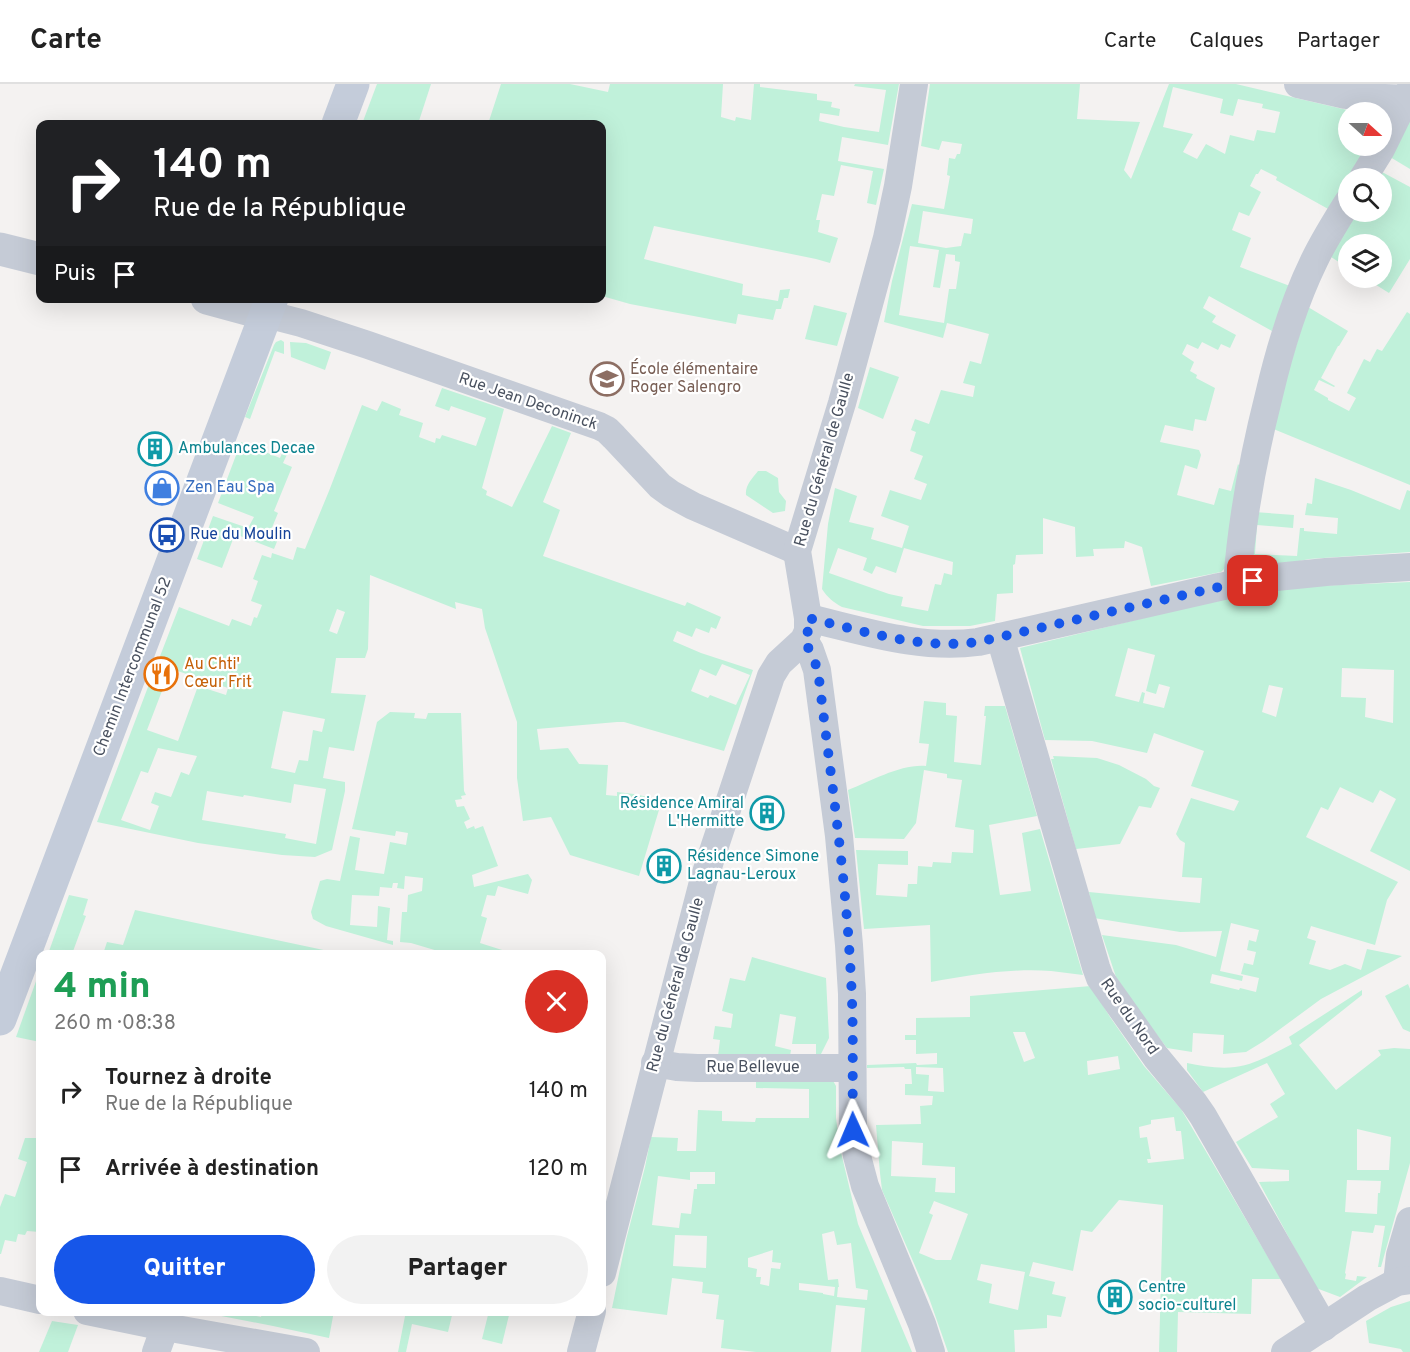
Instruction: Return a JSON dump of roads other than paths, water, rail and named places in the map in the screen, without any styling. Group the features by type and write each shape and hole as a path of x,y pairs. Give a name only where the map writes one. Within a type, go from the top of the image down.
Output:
{"main road":[{"path":"340,120 353,84"},
{"name":"Chemin Intercommunal 52","path":"0,1019 269,306"}],"street":[{"name":"Rue du Général de Gaulle","path":"606,1257 703,882 771,676 806,629 797,550 842,403 887,238 915,84"},
{"path":"1298,84 1346,96 1374,99 1409,96"},
{"path":"1369,168 1409,96"},
{"path":"1237,583 1242,525 1252,466 1280,349 1292,312 1315,259 1338,218"},
{"path":"0,249 36,258"},
{"path":"246,303 269,306"},
{"name":"Rue Jean Deconinck","path":"269,306 301,323 599,426 607,430 660,486 671,494 693,506 797,550"},
{"path":"931,1352 922,1324 865,1186 854,1136 851,978 839,837 818,670 810,651 806,629 934,645 965,644 1237,583 1326,572 1410,567"},
{"name":"Rue du Nord","path":"1000,637 1100,978 1156,1057 1203,1116 1324,1327"},
{"name":"Rue Bellevue","path":"655,1062 677,1067 697,1068 852,1068"},
{"path":"1285,1352 1367,1298 1404,1281 1400,1255 1410,1221"},
{"path":"0,1291 36,1299"},
{"path":"100,1316 160,1339 306,1352"},
{"path":"581,1352 591,1316"}],"place":[{"name":"École élémentaire Roger Salengro","path":"607,379"},
{"name":"Ambulances Decae","path":"155,449"},
{"name":"Zen Eau Spa","path":"162,488"},
{"name":"Rue du Moulin","path":"167,535"},
{"name":"Au Chti' Cœur Frit","path":"161,674"},
{"name":"Résidence Amiral L'Hermitte","path":"767,813"},
{"name":"Résidence Simone Lagnau-Leroux","path":"664,866"},
{"name":"Centre socio-culturel","path":"1115,1297"}]}
